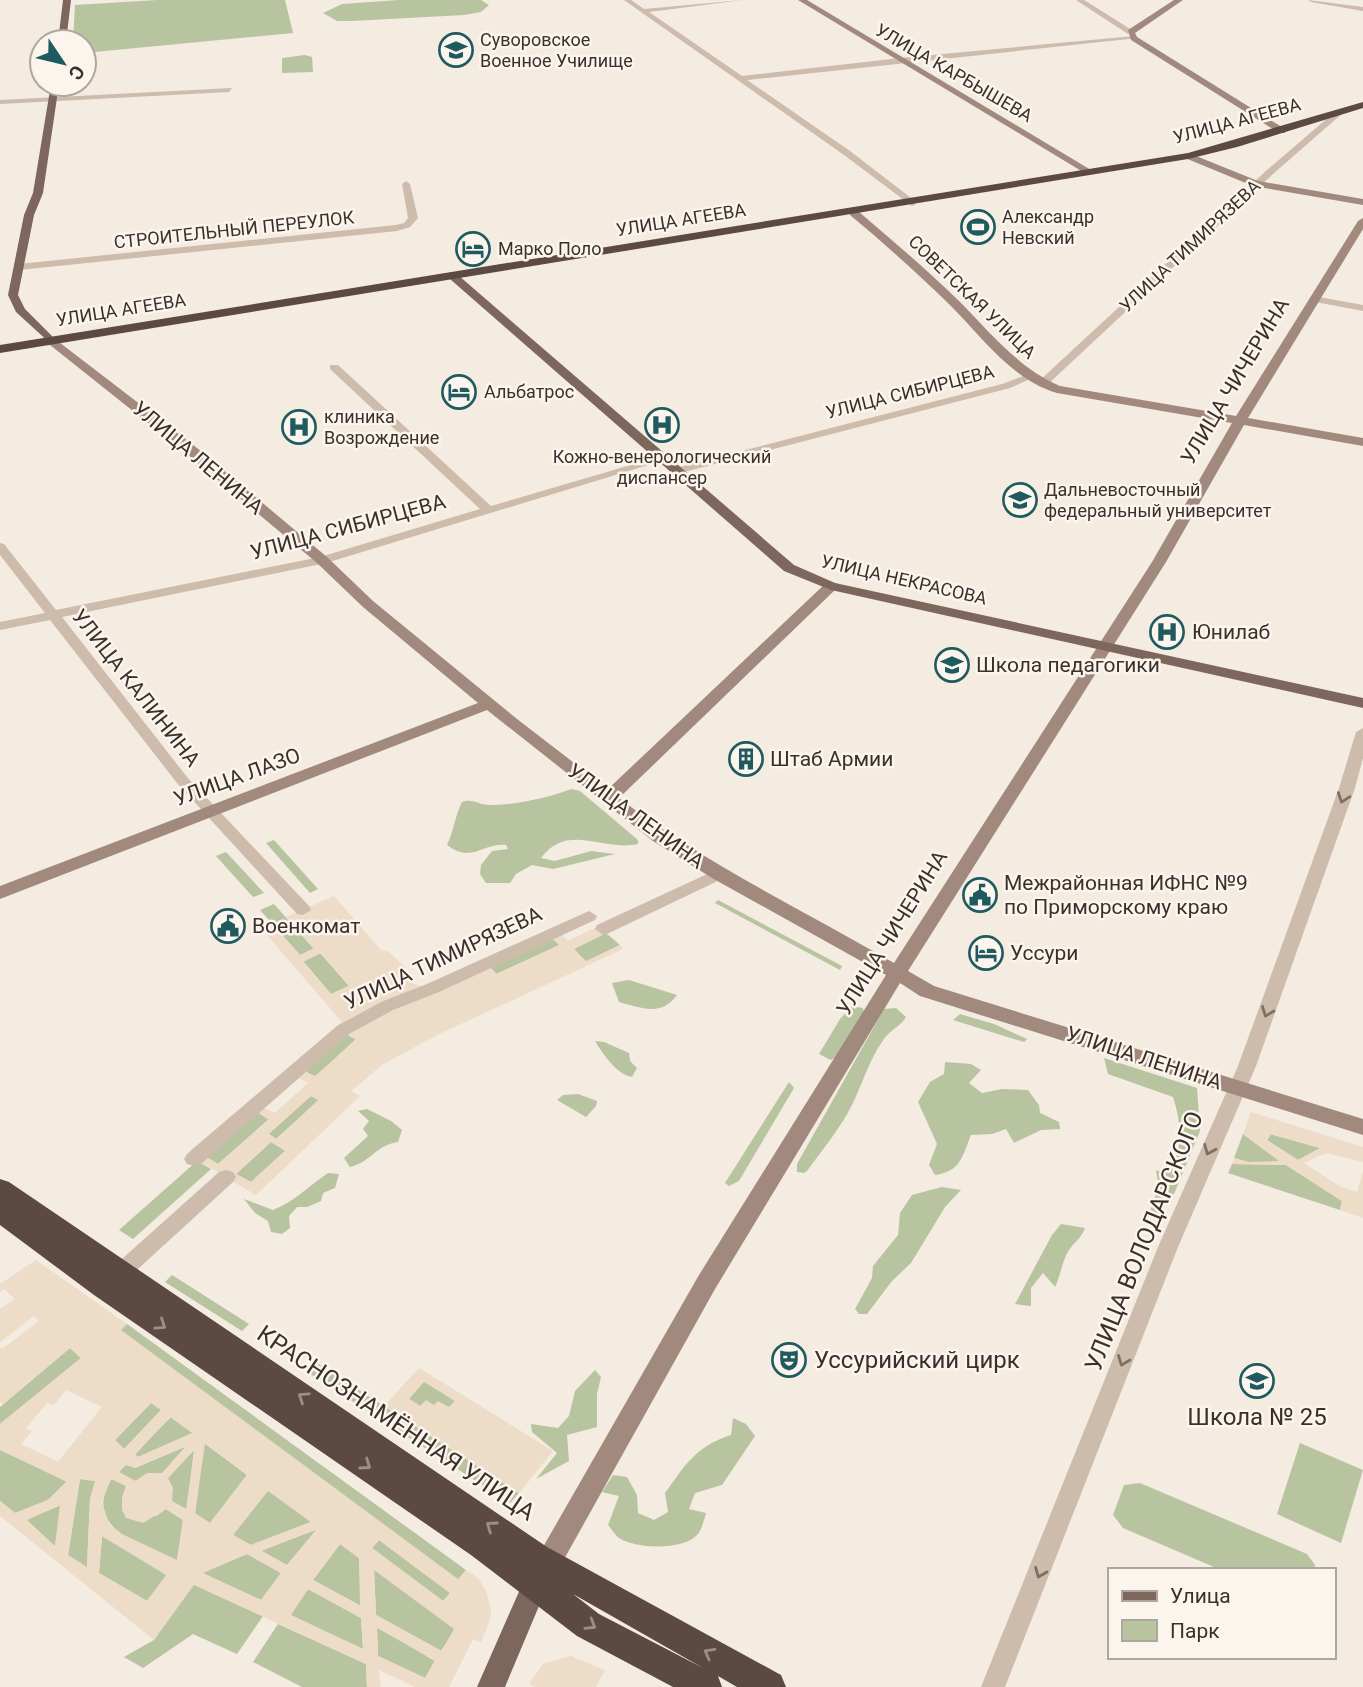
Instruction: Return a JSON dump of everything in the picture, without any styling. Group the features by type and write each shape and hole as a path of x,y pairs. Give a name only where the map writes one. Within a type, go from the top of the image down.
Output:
{"highway":[{"name":"УЛИЦА АГЕЕВА","path":"0,349 912,203 1188,156 1282,131 1363,104"},
{"name":"КРАСНОЗНАМЁННАЯ УЛИЦА","path":"0,1189 541,1575 588,1625 706,1687"},
{"name":"КРАСНОЗНАМЁННАЯ УЛИЦА","path":"0,1211 104,1287 482,1545 769,1687"}],"main road":[{"path":"63,28 66,0"},
{"name":"УЛИЦА КАРБЫШЕВА","path":"802,0 1091,173"},
{"path":"1179,0 1132,35 1282,131"},
{"path":"51,341 20,310 13,299 29,215 38,194 53,99"},
{"path":"1188,156 1256,184 1363,202"},
{"name":"СОВЕТСКАЯ УЛИЦА","path":"854,212 915,265 1030,377 1042,384 1057,389 1363,442"},
{"name":"УЛИЦА ЧИЧЕРИНА","path":"491,1687 541,1575 707,1282 896,974 1159,562 1265,377 1363,221"},
{"name":"УЛИЦА НЕКРАСОВА","path":"454,277 789,568 831,586 1363,703"},
{"name":"УЛИЦА ЛЕНИНА","path":"51,341 182,443 322,560 368,604 490,705 659,837 718,874 927,990 1363,1127"},
{"path":"609,798 831,586"},
{"name":"УЛИЦА ЛАЗО","path":"0,893 287,785 470,710 490,705"}],"street":[{"path":"628,0 847,153 912,203"},
{"path":"644,11 740,0"},
{"path":"1079,0 1132,35"},
{"path":"1311,0 1363,9"},
{"path":"738,79 1132,35"},
{"path":"0,102 229,90"},
{"name":"УЛИЦА ТИМИРЯЗЕВА","path":"1042,384 1256,184 1340,112"},
{"name":"СТРОИТЕЛЬНЫЙ ПЕРЕУЛОК","path":"19,267 397,228 407,225 413,218 406,184"},
{"path":"1314,299 1363,308"},
{"path":"334,367 489,511"},
{"name":"УЛИЦА СИБИРЦЕВА","path":"676,471 1006,386 1030,377"},
{"name":"УЛИЦА СИБИРЦЕВА","path":"0,626 322,560 662,459"},
{"name":"УЛИЦА КАЛИНИНА","path":"0,547 181,780 303,910"},
{"name":"УЛИЦА ВОЛОДАРСКОГО","path":"993,1687 1168,1247 1236,1088 1287,959 1347,788 1363,732"},
{"path":"603,929 718,874"},
{"name":"УЛИЦА ТИМИРЯЗЕВА","path":"194,1159 343,1030 387,1006 433,988 589,916"},
{"path":"120,1273 226,1177"}],"green space":[{"path":"157,0 285,0 293,33 98,52 98,28 74,28 75,5"},
{"path":"399,0 481,0 489,5 481,12 464,15 352,21 337,21 323,13 342,4"},
{"path":"305,55 312,57 313,72 282,73 282,58"},
{"path":"572,789 580,791 638,840 638,844 611,845 586,840 562,842 551,847 541,858 555,861 591,851 615,854 553,869 532,865 516,874 510,883 486,883 480,874 481,865 492,851 508,849 506,845 463,853 447,845 462,802 510,804"},
{"path":"274,840 318,889 310,893 266,843"},
{"path":"226,852 264,893 253,897 216,856"},
{"path":"718,900 842,966 840,970 715,903"},
{"path":"274,904 314,949 300,955 260,910"},
{"path":"606,933 620,945 586,962 574,949"},
{"path":"553,939 560,945 496,974 490,968"},
{"path":"320,953 349,986 331,994 303,961"},
{"path":"629,980 677,995 664,1006 651,1009 619,1002 612,983"},
{"path":"852,1006 863,1008 864,1013 840,1055 831,1060 819,1054 840,1019"},
{"path":"896,1008 906,1017 879,1046 853,1103 832,1137 807,1171 797,1172 797,1164 884,1009"},
{"path":"960,1014 994,1024 1027,1039 1024,1042 953,1020"},
{"path":"346,1034 356,1039 315,1077 305,1071"},
{"path":"595,1041 629,1053 630,1061 637,1068 632,1077 615,1068"},
{"path":"1104,1058 1197,1088 1200,1131 1174,1194 1155,1218 1148,1217 1159,1186 1156,1171 1170,1170 1178,1152 1179,1125 1173,1097 1108,1074"},
{"path":"945,1062 971,1064 981,1070 969,1083 982,1093 1002,1089 1028,1090 1039,1105 1040,1113 1059,1122 1060,1129 1041,1130 1014,1143 1006,1129 992,1134 971,1135 959,1162 950,1170 935,1175 929,1165 937,1144 918,1102 930,1082 944,1074"},
{"path":"789,1082 794,1088 739,1181 729,1186 725,1183"},
{"path":"578,1094 597,1101 586,1117 557,1100 563,1095"},
{"path":"311,1096 319,1100 276,1139 268,1134"},
{"path":"367,1109 402,1130 398,1142 384,1146 350,1167 344,1158 368,1136 363,1129 369,1121 358,1111"},
{"path":"257,1112 269,1119 218,1164 206,1157"},
{"path":"1243,1134 1281,1162 1248,1162 1234,1158"},
{"path":"1270,1134 1320,1148 1298,1160 1267,1140"},
{"path":"271,1142 286,1150 251,1182 236,1174"},
{"path":"197,1161 211,1169 133,1239 119,1230"},
{"path":"1232,1164 1286,1165 1342,1201 1340,1210 1228,1173"},
{"path":"328,1173 339,1174 335,1188 323,1193 321,1201 307,1207 297,1207 289,1216 290,1228 282,1234 271,1232 268,1221 255,1213 244,1199 273,1210 295,1198"},
{"path":"942,1187 961,1190 945,1207 911,1263 892,1281 867,1314 859,1314 855,1309 872,1278 873,1266 898,1235 900,1213 912,1195"},
{"path":"1061,1224 1085,1228 1067,1253 1055,1287 1043,1273 1031,1288 1031,1306 1015,1304 1052,1235"},
{"path":"172,1275 249,1324 242,1331 165,1282"},
{"path":"127,1324 466,1570 458,1580 120,1330"},
{"path":"70,1348 81,1358 0,1424 0,1407"},
{"path":"314,1361 519,1493 510,1503 304,1370"},
{"path":"595,1370 601,1377 597,1394 597,1427 567,1435 569,1461 536,1479 557,1453 532,1432 531,1424 558,1428 569,1416 575,1391"},
{"path":"424,1381 455,1401 449,1407 420,1406 409,1399"},
{"path":"151,1403 161,1410 124,1449 115,1440"},
{"path":"171,1417 193,1433 138,1457 134,1454"},
{"path":"733,1418 746,1424 755,1436 722,1485 695,1493 689,1509 706,1513 698,1534 691,1540 671,1546 648,1546 627,1542 618,1537 608,1525 619,1496 602,1492 613,1475 627,1477 637,1495 638,1513 654,1520 668,1512 665,1493 692,1458 708,1445 731,1435"},
{"path":"204,1443 247,1475 210,1523 195,1514"},
{"path":"1300,1443 1363,1470 1341,1543 1277,1514"},
{"path":"187,1446 162,1474 135,1481 119,1472 126,1464 135,1468"},
{"path":"0,1450 67,1481 48,1500 15,1513 0,1501"},
{"path":"194,1450 187,1510 172,1501 168,1478"},
{"path":"112,1478 126,1486 122,1510 156,1516 166,1509 183,1520 177,1561 132,1541 109,1522 104,1510 104,1496"},
{"path":"80,1479 96,1481 90,1499 87,1568 68,1555"},
{"path":"1140,1483 1307,1554 1314,1568 1216,1568 1123,1528 1113,1515 1124,1485"},
{"path":"268,1490 311,1522 251,1545 233,1535"},
{"path":"61,1505 55,1547 26,1520"},
{"path":"317,1529 287,1565 261,1551"},
{"path":"102,1536 167,1575 147,1601 99,1573"},
{"path":"379,1540 450,1593 443,1601 372,1548"},
{"path":"340,1544 359,1558 361,1606 313,1580"},
{"path":"247,1554 281,1573 261,1600 202,1573"},
{"path":"374,1569 455,1629 441,1651 376,1615"},
{"path":"193,1584 263,1616 237,1654 193,1634 143,1668 124,1657 154,1640"},
{"path":"308,1589 361,1618 363,1649 290,1615"},
{"path":"278,1624 366,1664 367,1687 302,1687 253,1662"},
{"path":"377,1627 435,1661 425,1678 378,1656"}],"shaded area":[{"path":"334,896 381,950 389,952 406,968 406,976 412,983 424,987 585,913 562,935 568,941 599,926 606,933 574,949 586,961 620,945 623,949 437,1035 382,1065 351,1091 360,1096 256,1195 192,1157 195,1154 190,1151 342,1022 261,928 272,924 300,955 314,948 286,917","holes":["553,939 559,945 497,974 491,968","321,953 349,986 331,994 303,962","346,1034 356,1040 315,1076 306,1072","297,1077 308,1083 275,1113 264,1108","311,1096 318,1100 277,1139 269,1134","257,1112 269,1120 218,1164 206,1157","271,1142 285,1151 251,1182 236,1174"]},
{"path":"1251,1112 1363,1147 1363,1162 1326,1153 1304,1163 1339,1186 1357,1192 1363,1171 1363,1218 1340,1210 1342,1201 1286,1165 1232,1164 1234,1158 1248,1162 1279,1161 1243,1134","holes":["1271,1134 1319,1148 1298,1160 1267,1141"]},
{"path":"36,1260 127,1324 121,1330 458,1579 466,1570 478,1578 486,1591 491,1610 490,1620 481,1642 473,1639 449,1687 415,1687 379,1670 381,1687 367,1687 366,1664 194,1585 154,1640 0,1516 0,1501 15,1513 48,1500 67,1482 0,1450 0,1424 81,1358 70,1348 3,1404 0,1402 0,1348 39,1321 34,1316 0,1342 0,1309 15,1299 4,1289 0,1292 0,1284","holes":["66,1390 102,1407 58,1462 21,1444 32,1431 26,1428 47,1403 54,1405","151,1403 161,1410 124,1449 115,1440","170,1417 192,1433 138,1457 135,1455","205,1443 247,1475 210,1523 195,1513","185,1447 162,1473 147,1473 135,1481 119,1472 126,1465 134,1468","193,1451 186,1509 172,1501 173,1488 168,1478","80,1479 95,1481 90,1499 87,1567 68,1555","111,1479 126,1486 122,1498 122,1510 126,1518 143,1523 166,1509 183,1520 177,1560 122,1534 109,1524 102,1502","268,1491 311,1522 251,1545 233,1535","60,1505 55,1546 27,1520","316,1530 287,1565 262,1550","102,1536 166,1575 147,1601 99,1573","379,1540 450,1594 443,1601 372,1548","340,1544 359,1558 360,1606 313,1580","247,1554 281,1573 261,1600 203,1573","374,1570 454,1629 442,1651 376,1615","308,1589 361,1618 363,1649 291,1615","377,1628 435,1660 425,1678 378,1656"]},
{"path":"419,1368 553,1451 519,1493 384,1406","holes":["424,1382 455,1401 449,1407 438,1401 434,1405 426,1400 420,1406 409,1399"]},
{"path":"571,1656 605,1670 596,1687 535,1687 529,1684 543,1664"}],"place":[{"name":"Суворовское Военное Училище","path":"456,50"},
{"name":"Александр Невский","path":"978,227"},
{"name":"Марко Поло","path":"473,249"},
{"name":"Альбатрос","path":"459,392"},
{"name":"Кожно-венерологический диспансер","path":"662,425"},
{"name":"клиника Возрождение","path":"299,427"},
{"name":"Дальневосточный федеральный университет","path":"1020,500"},
{"name":"Юнилаб","path":"1167,632"},
{"name":"Школа педагогики","path":"952,665"},
{"name":"Штаб Армии","path":"746,759"},
{"name":"Межрайонная ИФНС №9 по Приморскому краю","path":"980,895"},
{"name":"Военкомат","path":"228,926"},
{"name":"Уссури","path":"986,953"},
{"name":"Уссурийский цирк","path":"789,1360"},
{"name":"Школа № 25","path":"1257,1381"}]}
